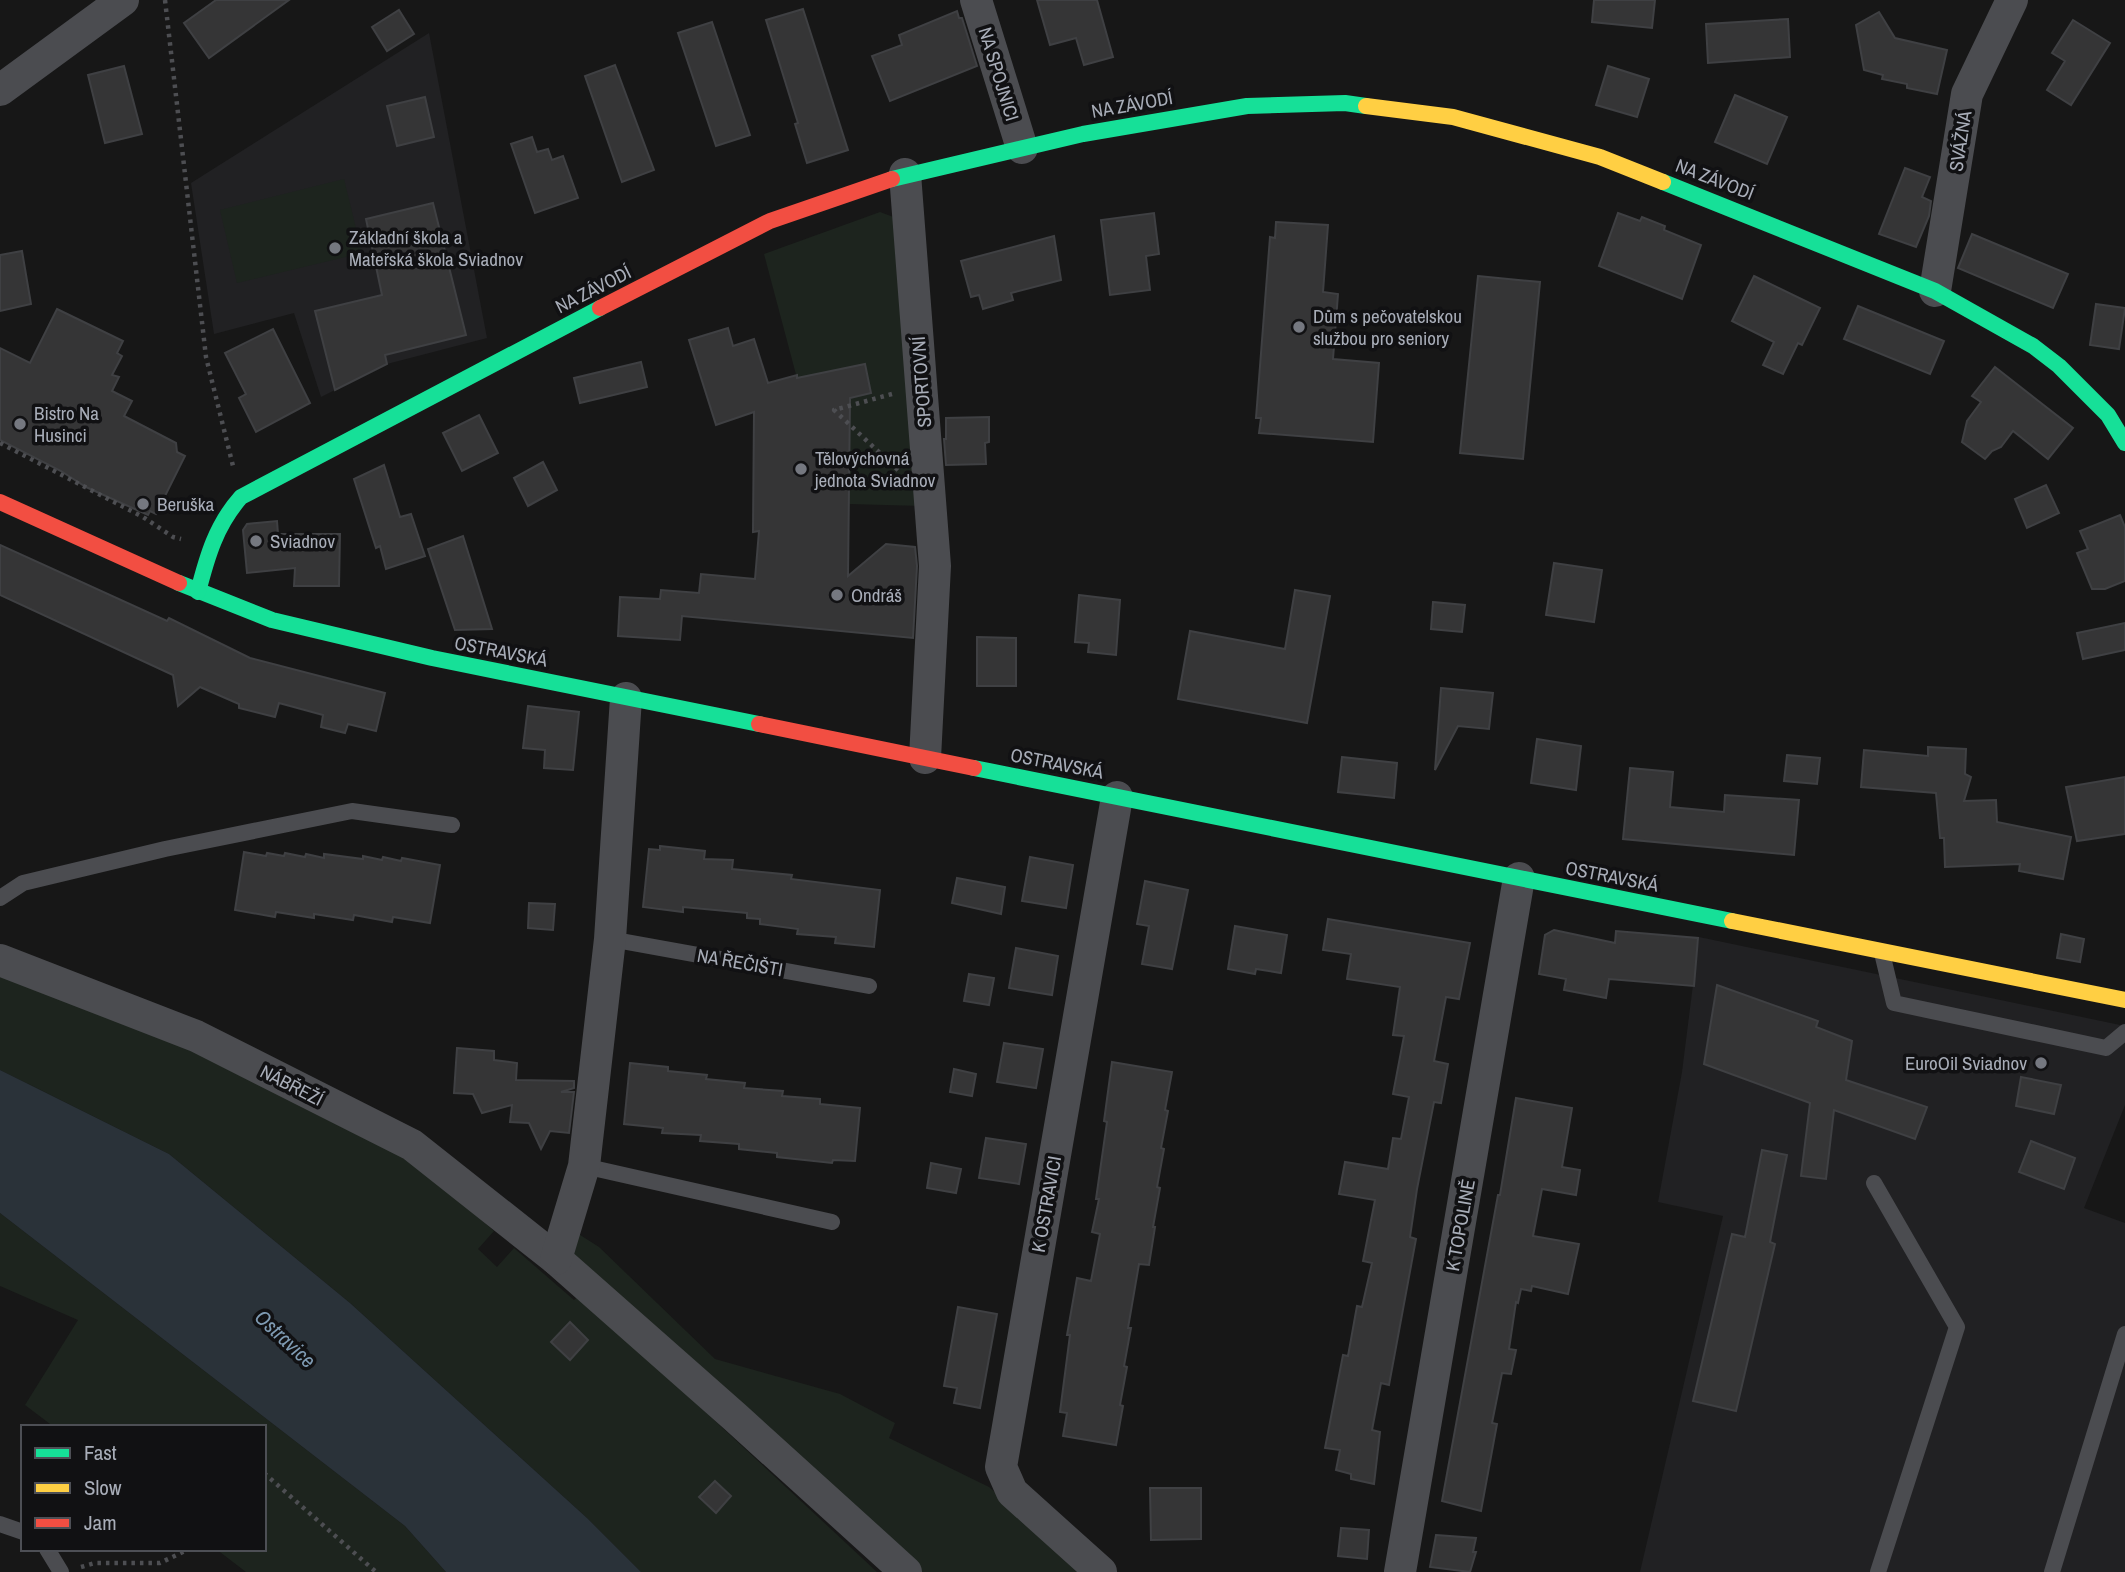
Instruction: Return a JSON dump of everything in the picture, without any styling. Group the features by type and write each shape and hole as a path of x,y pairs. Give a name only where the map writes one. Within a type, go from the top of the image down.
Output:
{"street":[{"path":"0,90 123,0"},
{"name":"NA SPOJNICI","path":"976,0 1022,148"},
{"name":"SVÁŽNÁ","path":"1935,291 1967,94 2012,0"},
{"name":"NA ZÁVODÍ","path":"198,592 209,548 218,526 228,510 241,497 458,381 770,221 905,174 1083,134 1247,106 1345,103 1453,117 1600,157 1935,291 2033,346 2059,366 2108,415 2125,443"},
{"name":"SPORTOVNÍ","path":"905,174 935,566 925,758"},
{"name":"OSTRAVSKÁ","path":"0,502 198,592 286,623 432,658 2125,1000"},
{"path":"556,1259 584,1166 610,939 626,698"},
{"name":"K OSTRAVICI","path":"1101,1572 1012,1492 1001,1467 1117,797"},
{"name":"K TOPOLINĚ","path":"1400,1572 1519,878"},
{"name":"NÁBŘEŽÍ","path":"0,960 196,1036 412,1146 556,1259 906,1572"}],"lane":[{"path":"0,898 23,883 165,849 352,811 452,825"},
{"name":"NA ŘEČIŠTI","path":"610,939 869,986"},
{"path":"1881,951 1894,1003 2106,1048 2125,1032"},
{"path":"584,1166 832,1222"},
{"path":"1874,1183 1957,1327 1878,1572"},
{"path":"2052,1572 2125,1334"},
{"path":"0,1524 21,1531"},
{"path":"49,1551 69,1570"}],"path":[{"path":"165,0 206,357 241,497"},
{"path":"921,386 834,410 930,500"},
{"path":"0,443 143,517 173,537 209,548"},
{"path":"266,1476 376,1572"},
{"path":"69,1570 95,1563 160,1563 185,1551"}],"shaded area":[{"name":"Základní škola a Mateřská škola Sviadnov","path":"429,33 487,338 387,364 321,397 294,313 214,334 191,183"},
{"path":"344,179 362,253 237,283 220,210"},
{"path":"880,212 896,218 922,506 849,504 850,435 807,416 764,254"},
{"path":"1699,937 2125,1026 2125,1105 2084,1208 2125,1223 2125,1572 1640,1572 1723,1216 1658,1202 1682,1072"},
{"path":"0,970 173,1042 415,1161 494,1231 478,1249 497,1267 514,1248 574,1300 580,1295 877,1572 641,1572 587,1518 350,1303 169,1154 0,1070"},
{"path":"0,1213 405,1526 446,1572 246,1572 219,1551 266,1551 266,1425 51,1425 25,1405 78,1320 0,1286"},
{"path":"577,1233 599,1247 715,1359 840,1394 895,1423 889,1438 989,1487 1083,1572 914,1572 568,1259"}],"water":[{"name":"Ostravice","path":"0,1070 169,1154 350,1303 587,1518 641,1572 446,1572 405,1526 0,1213"}],"building":[{"path":"216,0 289,0 209,58 184,23"},
{"path":"1037,0 1097,0 1113,57 1084,65 1076,38 1050,45"},
{"path":"1594,0 1655,0 1652,28 1592,22"},
{"path":"803,9 848,150 807,163 795,124 798,123 766,20"},
{"path":"399,10 414,34 387,51 372,27"},
{"path":"957,11 959,18 962,18 977,66 890,101 872,56 902,45 899,35"},
{"path":"1879,12 1895,38 1947,50 1937,94 1907,88 1907,84 1882,79 1883,75 1864,70 1856,25"},
{"path":"1788,19 1790,57 1708,63 1706,24"},
{"path":"2073,20 2110,43 2071,105 2047,90 2065,61 2052,53"},
{"path":"712,22 750,135 716,146 678,33"},
{"path":"615,65 654,170 622,182 585,76"},
{"path":"124,66 142,134 105,143 88,75"},
{"path":"1608,66 1649,79 1637,117 1596,105"},
{"path":"1735,95 1787,117 1767,164 1715,142"},
{"path":"425,97 434,137 397,146 387,106"},
{"path":"532,137 537,152 548,149 552,160 563,156 578,198 535,213 511,144"},
{"path":"1905,168 1930,177 1922,197 1931,201 1929,216 1916,247 1879,234"},
{"path":"433,203 466,335 385,355 387,364 335,390 315,311 382,295 366,219"},
{"path":"1154,213 1159,254 1146,256 1150,290 1110,295 1101,220"},
{"path":"1618,213 1640,221 1642,217 1665,226 1664,230 1701,245 1682,299 1599,266"},
{"name":"Dům s pečovatelskou službou pro seniory","path":"1276,222 1328,225 1323,292 1338,294 1333,359 1379,363 1373,442 1259,433 1261,418 1256,418 1270,237 1275,238"},
{"path":"1972,234 2068,274 2053,308 1958,268"},
{"path":"1054,236 1061,280 1011,293 1013,300 983,309 979,295 971,297 961,261"},
{"path":"22,251 31,304 0,311 0,255"},
{"path":"1478,276 1540,282 1523,459 1460,453"},
{"path":"1754,276 1820,308 1802,345 1798,343 1783,374 1763,365 1774,342 1732,321"},
{"path":"2096,304 2125,308 2119,349 2090,345"},
{"path":"1858,306 1944,341 1930,374 1844,339"},
{"path":"57,309 123,341 117,353 122,356 112,375 119,377 112,391 132,401 124,416 176,443 177,452 185,456 156,514 150,511 148,515 86,487 0,440 0,348 30,363"},
{"path":"728,328 733,346 754,339 768,383 797,375 797,378 865,364 871,393 850,398 848,576 886,544 915,547 917,566 913,638 682,616 680,640 618,636 620,597 660,599 661,590 699,593 701,574 755,579 759,531 753,532 754,412 716,425 689,340"},
{"path":"273,329 310,403 256,432 239,398 246,394 225,353"},
{"path":"641,362 647,387 580,403 574,378"},
{"path":"1995,367 2073,428 2048,459 2013,431 2001,447 1992,451 1985,459 1962,442 1967,421 1981,402 1972,396"},
{"path":"479,415 498,453 462,471 443,433"},
{"path":"989,417 989,442 985,443 986,464 946,465 946,418"},
{"path":"543,462 557,490 528,506 514,478"},
{"path":"384,465 400,517 411,514 425,556 386,569 380,546 376,548 354,479"},
{"path":"2046,485 2059,513 2027,528 2015,499"},
{"path":"2120,515 2125,527 2125,581 2105,589 2092,589 2077,553 2088,549 2080,531"},
{"path":"277,521 278,534 340,534 339,586 294,586 295,568 247,573 243,530 247,524"},
{"path":"463,536 492,629 455,630 428,549"},
{"path":"0,545 167,621 169,618 250,658 385,693 376,731 348,724 345,733 321,727 323,715 279,703 275,717 239,708 239,704 200,687 178,706 173,675 0,595"},
{"path":"1554,563 1602,570 1594,622 1546,615"},
{"path":"1295,590 1330,596 1307,723 1178,699 1190,631 1285,649"},
{"path":"1079,595 1120,600 1116,655 1088,652 1089,643 1075,642"},
{"path":"1433,602 1465,605 1462,632 1431,629"},
{"path":"2125,623 2125,650 2083,659 2077,633"},
{"path":"977,637 1016,638 1016,686 977,686"},
{"path":"1441,688 1493,693 1489,729 1458,726 1435,770"},
{"path":"528,706 579,712 573,770 544,768 545,750 523,748"},
{"path":"1537,739 1581,746 1576,790 1531,783"},
{"path":"1928,747 1966,749 1965,774 1971,777 1964,801 1996,800 1997,822 2071,837 2063,879 2019,871 2020,864 1945,867 1944,838 1940,838 1936,793 1861,787 1864,750 1928,756"},
{"path":"1787,755 1820,758 1817,784 1784,781"},
{"path":"1342,757 1397,763 1394,798 1338,792"},
{"path":"1630,768 1673,772 1670,807 1724,812 1725,795 1799,800 1794,855 1623,839"},
{"path":"2125,777 2125,834 2077,841 2066,787"},
{"path":"660,846 705,851 704,859 733,860 732,869 792,875 791,879 880,890 874,947 835,943 836,937 797,934 798,929 760,924 760,919 747,918 747,913 683,907 683,912 643,907 649,849 660,850"},
{"path":"244,852 266,856 267,853 284,856 285,853 324,858 324,854 382,860 383,857 401,861 402,858 440,865 430,923 393,917 392,922 354,915 353,920 276,912 275,917 235,910"},
{"path":"1030,857 1073,865 1066,908 1022,901"},
{"path":"957,878 1005,887 1001,914 952,903"},
{"path":"1145,881 1188,890 1172,969 1142,964 1149,926 1137,924"},
{"path":"529,903 555,904 553,930 528,928"},
{"path":"1328,919 1470,943 1459,999 1446,997 1434,1061 1448,1064 1441,1103 1434,1102 1417,1189 1410,1237 1416,1239 1389,1385 1381,1383 1372,1430 1380,1432 1374,1484 1351,1479 1351,1474 1336,1470 1340,1450 1325,1448 1343,1355 1348,1356 1357,1306 1362,1307 1372,1263 1363,1261 1375,1200 1339,1194 1345,1162 1388,1169 1393,1138 1401,1139 1409,1097 1393,1094 1404,1036 1393,1035 1400,987 1347,979 1351,954 1323,950"},
{"path":"1235,926 1287,935 1281,973 1256,969 1255,974 1228,969"},
{"path":"1554,930 1615,943 1616,931 1698,938 1694,986 1609,979 1606,998 1564,990 1566,979 1539,974 1545,935"},
{"path":"2061,934 2084,939 2080,962 2057,958"},
{"path":"1016,948 1058,956 1052,995 1009,988"},
{"path":"969,974 994,978 989,1005 964,1001"},
{"path":"1717,985 1818,1021 1816,1027 1852,1041 1846,1080 1927,1107 1915,1139 1834,1110 1826,1179 1801,1176 1810,1103 1704,1064"},
{"path":"1004,1043 1043,1049 1036,1088 997,1082"},
{"path":"457,1048 494,1051 494,1060 517,1063 516,1080 574,1081 574,1088 561,1092 574,1092 569,1133 550,1131 541,1149 529,1123 510,1122 512,1105 482,1113 473,1094 454,1093"},
{"path":"1112,1062 1172,1072 1165,1110 1168,1111 1161,1148 1164,1149 1157,1187 1160,1188 1155,1227 1149,1265 1139,1264 1128,1328 1131,1328 1124,1366 1127,1367 1116,1445 1063,1436 1067,1413 1060,1412 1070,1335 1067,1335 1077,1278 1091,1281 1100,1234 1092,1232 1099,1199 1096,1199"},
{"path":"630,1063 707,1075 706,1079 745,1083 744,1088 783,1091 782,1096 820,1099 820,1104 860,1108 855,1161 833,1160 832,1163 777,1157 777,1153 739,1149 739,1144 700,1141 701,1135 662,1133 663,1128 624,1124"},
{"path":"954,1069 976,1074 972,1096 950,1092"},
{"path":"2021,1077 2061,1085 2054,1114 2016,1106"},
{"path":"1516,1098 1572,1108 1562,1167 1580,1170 1576,1195 1542,1189 1533,1236 1579,1244 1568,1294 1532,1286 1531,1291 1521,1289 1518,1303 1516,1302 1509,1349 1516,1350 1511,1374 1502,1373 1492,1423 1497,1424 1481,1511 1442,1501"},
{"path":"986,1138 1026,1144 1019,1184 979,1178"},
{"path":"2031,1141 2075,1158 2064,1189 2019,1172"},
{"path":"1762,1150 1787,1155 1770,1242 1775,1244 1736,1411 1693,1401 1732,1234 1745,1237"},
{"path":"931,1163 961,1169 956,1193 927,1188"},
{"path":"958,1307 997,1314 980,1408 954,1403 957,1388 944,1386"},
{"path":"570,1322 588,1340 570,1360 551,1342"},
{"path":"715,1481 731,1496 716,1513 699,1497"},
{"path":"1150,1488 1201,1488 1201,1539 1151,1540"},
{"path":"1341,1528 1369,1530 1367,1559 1338,1556"},
{"path":"1436,1535 1476,1538 1473,1552 1476,1552 1470,1572 1430,1567"}],"traffic: fast":[{"path":"892,179 1083,134 1247,106 1345,103 1366,106"},
{"path":"1663,182 1935,291 2033,346 2059,366 2108,415 2125,443"},
{"path":"198,592 219,530 241,497 600,308"},
{"path":"179,583 272,620 432,658 759,724"},
{"path":"974,768 1732,921"}],"traffic: slow":[{"path":"1366,106 1453,117 1600,157 1663,182"},
{"path":"1732,921 2125,1000"}],"traffic: jam":[{"path":"600,308 770,221 892,179"},
{"path":"0,502 179,583"},
{"path":"759,724 974,768"}],"place":[{"name":"Základní škola a Mateřská škola Sviadnov","path":"335,248"},
{"name":"Dům s pečovatelskou službou pro seniory","path":"1299,327"},
{"name":"Bistro Na Husinci","path":"20,424"},
{"name":"Tělovýchovná jednota Sviadnov","path":"801,469"},
{"name":"Beruška","path":"143,504"},
{"name":"Sviadnov","path":"256,541"},
{"name":"Ondráš","path":"837,595"},
{"name":"EuroOil Sviadnov","path":"2041,1063"}]}
